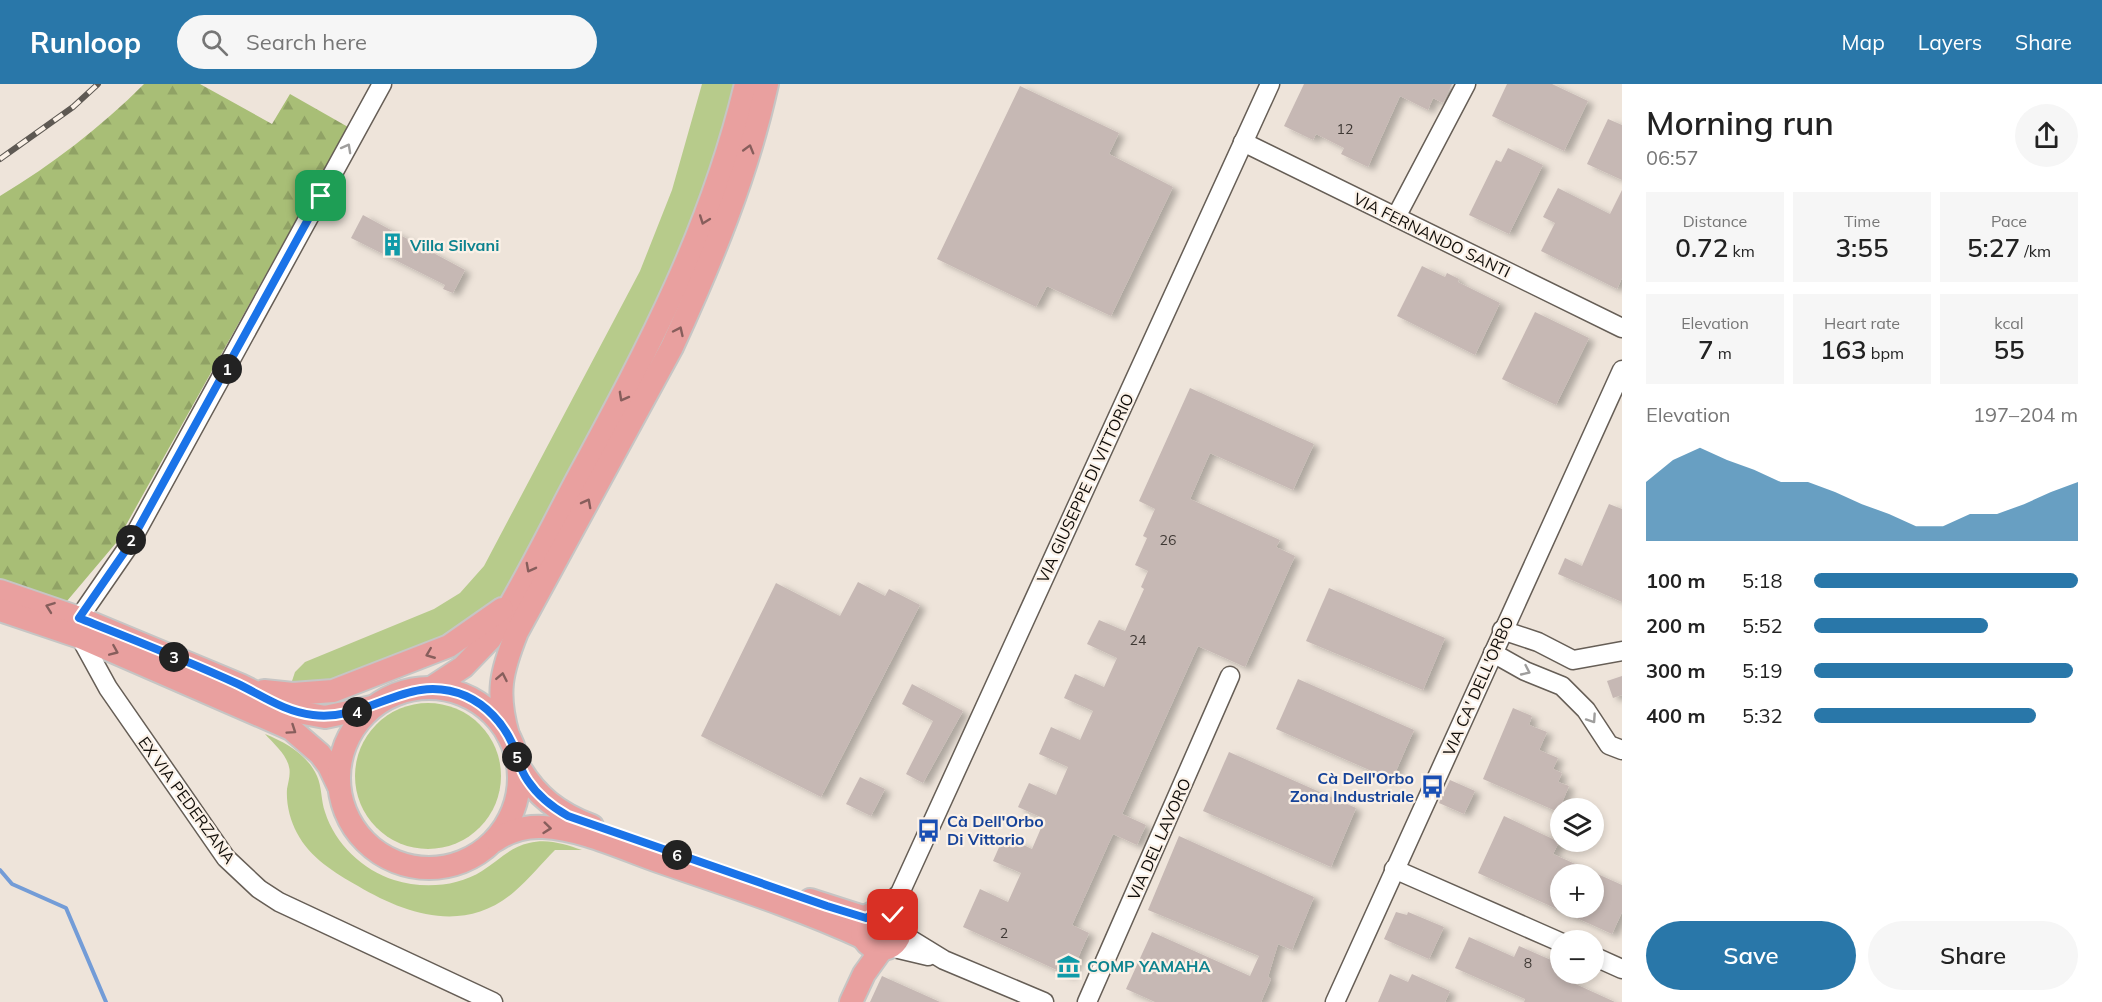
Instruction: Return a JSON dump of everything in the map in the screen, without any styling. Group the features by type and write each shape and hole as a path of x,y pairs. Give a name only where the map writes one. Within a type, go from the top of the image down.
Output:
{"main road":[{"path":"431,688 479,653 513,599 667,310 713,198 746,84"},
{"path":"767,84 729,214 690,308 672,347 517,632 505,662 500,687 500,708 518,765 528,782 548,804 568,816 881,932"},
{"path":"0,591 291,729 320,754 339,787"},
{"path":"240,685 293,694 333,691 449,646 488,621 513,599"},
{"path":"0,610 79,627 240,685 268,701 310,715 343,715 374,707"},
{"path":"508,735 484,706 450,690 431,688 411,690 391,696 374,707 357,723 346,742 339,764 339,787 343,809 354,829 369,846 398,863 431,869 454,865 474,857 507,833 530,827 543,827 585,835 806,912 881,932"},
{"path":"492,843 506,826 515,807 519,786 518,765"},
{"path":"851,1002 881,932"}],"street":[{"path":"79,627 128,547 382,84"},
{"name":"VIA GIUSEPPE DI VITTORIO","path":"881,932 1270,84"},
{"path":"1396,217 1466,84"},
{"name":"VIA FERNANDO SANTI","path":"1243,142 1622,328"},
{"name":"VIA CA' DELL'ORBO","path":"1335,1002 1622,370"},
{"name":"EX VIA PEDERZANA","path":"79,627 108,688 226,858 242,874 279,902 493,1002"},
{"path":"1503,630 1538,642 1573,660 1622,651"},
{"path":"1493,653 1525,671 1562,686 1586,710 1609,745 1622,750"},
{"path":"1562,686 1573,660"},
{"name":"VIA DEL LAVORO","path":"1087,1002 1230,676"},
{"path":"1394,869 1550,938"},
{"path":"881,932 1044,1002"},
{"path":"1604,961 1622,969"}],"green space":[{"path":"144,84 200,84 272,124 290,94 348,127 116,543 67,601 0,582 0,196 75,144 110,116"},
{"path":"702,84 735,84 706,186 643,336 501,598 483,618 344,683 290,687 295,672 305,662 434,609 460,593 484,566 640,271 672,190"},
{"path":"428,703 456,708 480,724 496,748 501,776 496,804 480,828 456,844 428,849 400,844 376,828 360,804 355,776 360,748 376,724 400,708"},
{"path":"265,734 295,750 313,768 319,780 324,808 336,835 361,863 383,876 416,885 439,885 472,876 522,845 542,841 556,842 582,850 555,850 514,892 495,905 476,913 436,916 396,905 332,870 302,842 292,823 288,806 287,789 290,772 288,763"}],"building":[{"path":"1304,84 1452,84 1443,103 1433,98 1428,110 1400,96 1368,167 1341,154 1344,148 1316,134 1313,140 1284,126"},
{"path":"1507,84 1552,84 1588,101 1564,151 1492,116"},
{"path":"1020,86 1119,133 1109,154 1173,187 1111,316 1047,286 1036,307 937,259"},
{"path":"1608,119 1622,125 1622,180 1587,164"},
{"path":"1508,148 1543,165 1509,234 1469,215 1496,160 1501,162"},
{"path":"1558,188 1610,214 1622,190 1622,278 1617,289 1541,251 1555,223 1543,217"},
{"name":"Villa Silvani","path":"363,215 465,270 453,293 443,289 445,285 351,238"},
{"path":"1422,266 1445,277 1447,273 1459,279 1458,282 1500,303 1475,355 1397,316"},
{"path":"1535,312 1589,338 1556,405 1502,379"},
{"path":"1190,388 1314,444 1293,490 1210,453 1190,499 1280,540 1276,547 1295,556 1245,667 1198,646 1122,814 1146,825 1137,845 1113,834 1072,925 1089,933 1070,976 963,927 980,889 1008,902 1021,873 993,861 1004,836 1032,849 1045,819 1018,807 1029,783 1056,795 1068,767 1039,754 1051,727 1080,740 1093,711 1064,698 1075,674 1104,687 1117,658 1087,644 1099,620 1125,631 1144,589 1141,587 1148,571 1135,565 1147,538 1143,536 1155,509 1139,501"},
{"path":"1609,504 1622,509 1622,602 1558,574 1565,558 1582,566"},
{"path":"858,582 885,596 889,589 920,605 821,797 701,736 776,583 840,616"},
{"path":"1329,588 1445,638 1423,690 1306,641"},
{"path":"1622,676 1622,695 1613,698 1607,681"},
{"path":"1298,679 1414,730 1392,780 1276,729"},
{"path":"912,684 963,711 923,783 906,774 933,721 902,704"},
{"path":"1513,708 1532,716 1529,725 1547,732 1539,750 1558,758 1553,769 1562,773 1558,782 1569,786 1564,798 1550,798 1550,808 1483,779"},
{"path":"1229,752 1356,808 1331,867 1203,811"},
{"path":"860,777 885,789 871,816 846,804"},
{"path":"1450,780 1475,791 1464,814 1439,803"},
{"path":"1504,816 1550,838 1550,852 1575,864 1550,864 1550,906 1478,873"},
{"path":"1179,836 1314,897 1292,950 1278,944 1268,977 1271,979 1261,1002 1155,1002 1126,989 1152,932 1250,976 1259,956 1148,910"},
{"path":"1604,877 1622,885 1622,912 1612,934 1577,918 1604,918"},
{"path":"1396,912 1407,915 1408,912 1444,927 1429,959 1384,939"},
{"path":"1469,937 1514,957 1519,946 1550,960 1550,984 1575,984 1615,1002 1524,1002 1525,999 1455,968"},
{"path":"1390,974 1408,982 1412,974 1450,991 1445,1002 1378,1002"},
{"path":"882,976 940,1002 870,1002"}],"waterway":[{"path":"0,870 12,884 66,908 106,1002"}],"railway":[{"path":"0,159 73,107 98,84"}],"place":[{"name":"Villa Silvani","path":"392,245"},
{"name":"Cà Dell'Orbo Zona Industriale","path":"1432,787"},
{"name":"Cà Dell'Orbo Di Vittorio","path":"929,830"},
{"name":"COMP YAMAHA","path":"1069,966"}],"route":[{"path":"321,196 128,547 79,618 240,685 268,701 310,715 325,717 358,712 374,707 391,696 411,690 431,688 450,690 484,706 497,719 513,744 518,765 528,782 548,804 568,816 866,918 882,911 893,915"}]}
